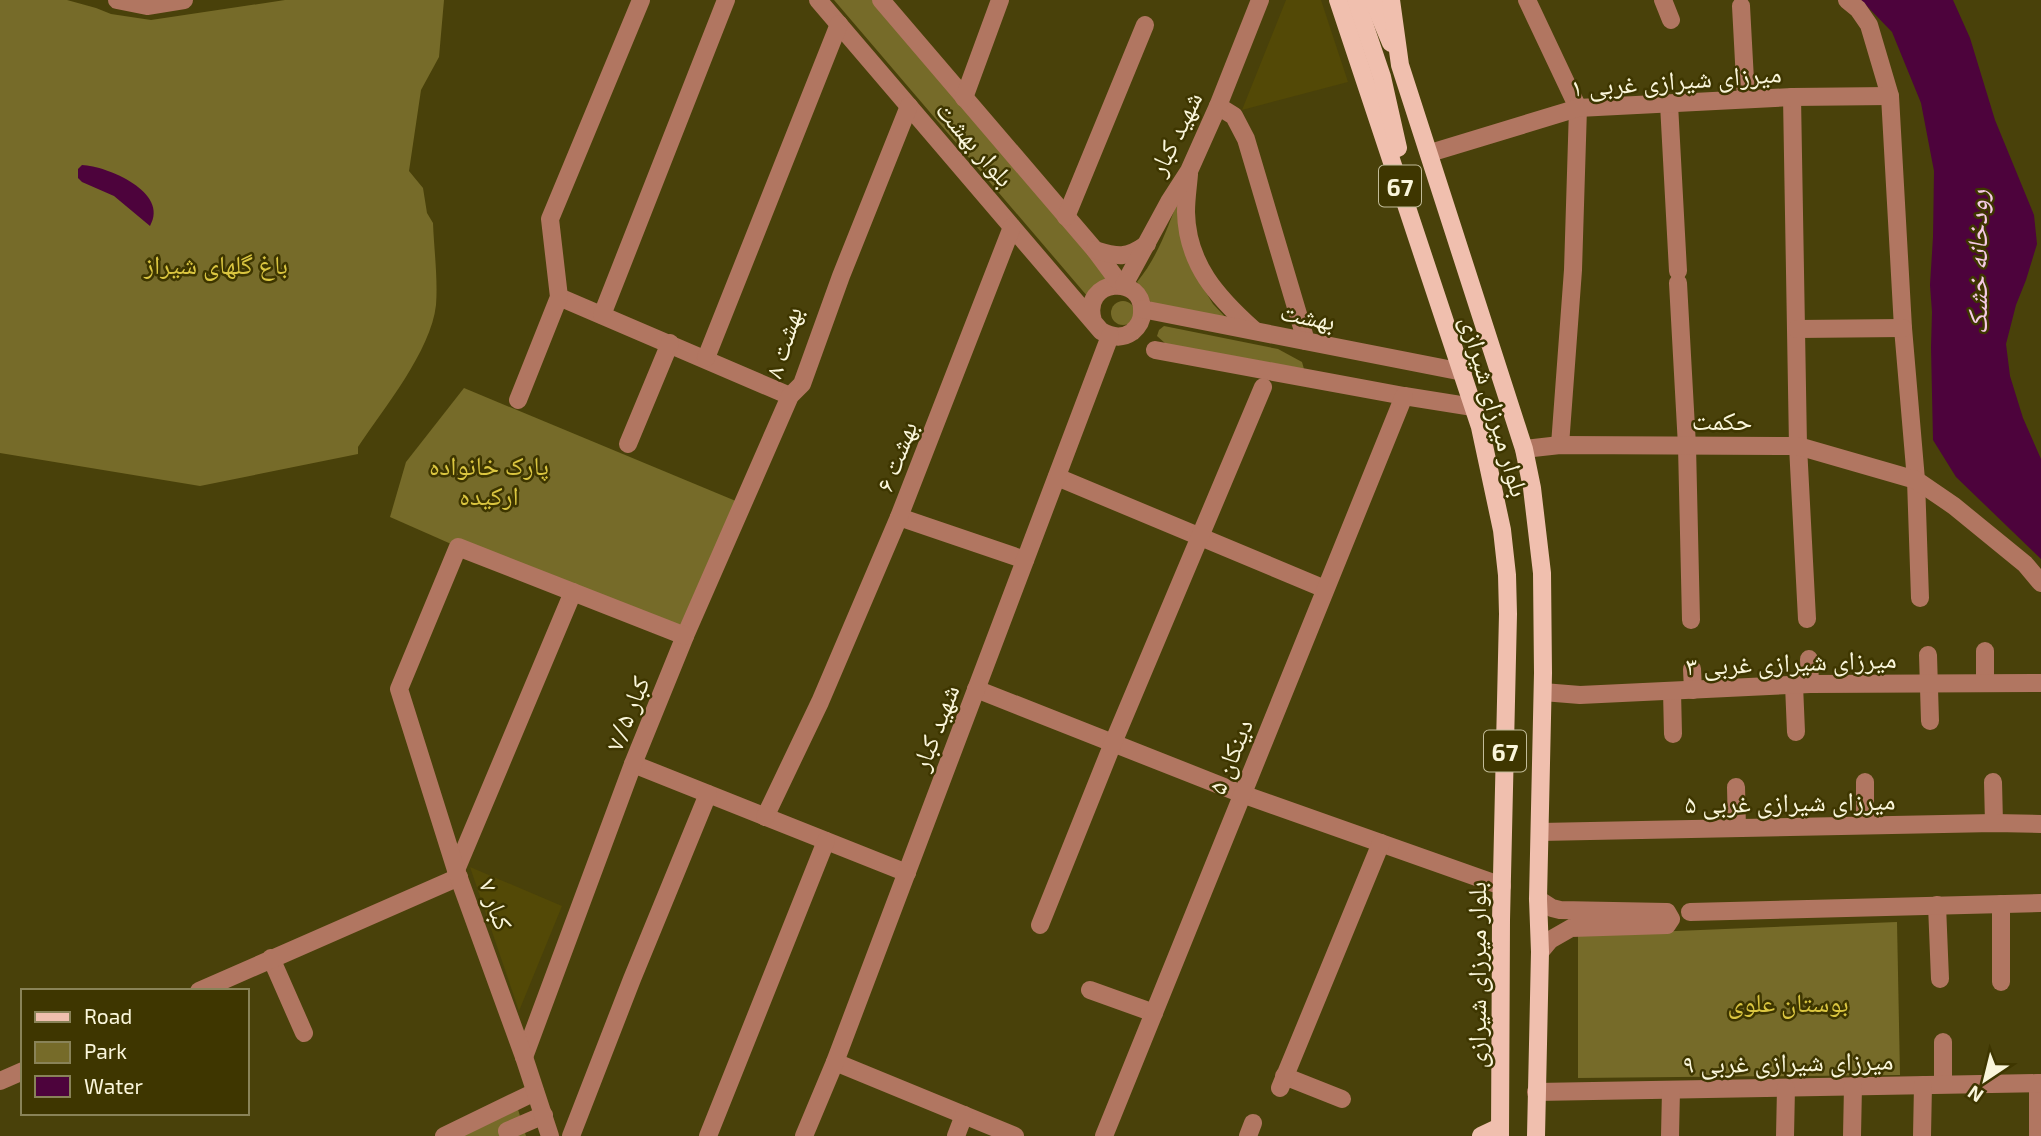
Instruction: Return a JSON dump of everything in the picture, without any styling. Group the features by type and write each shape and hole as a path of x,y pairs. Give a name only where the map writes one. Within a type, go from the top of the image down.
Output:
{"main road":[{"name":"بلوار میرزای شیرازی","path":"1338,0 1474,407 1496,496 1507,575 1508,614 1500,1131"},
{"path":"1356,0 1382,77 1422,251"},
{"path":"1373,0 1401,65"},
{"name":"بلوار میرزای شیرازی","path":"1391,0 1401,65 1524,449 1532,488 1542,573 1536,1136"},
{"path":"1481,1136 1500,1131"}],"street":[{"path":"117,0 147,6 184,0"},
{"path":"602,314 726,0"},
{"name":"بلوار بهشت","path":"818,0 1093,321"},
{"name":"بلوار بهشت","path":"881,0 1123,285"},
{"path":"964,97 1000,0"},
{"name":"شهید کبار","path":"1123,285 1189,171 1260,0"},
{"path":"1527,0 1578,108 1573,270 1560,445"},
{"path":"1663,0 1671,20"},
{"path":"1847,0 1858,9 1869,25 1890,96 1903,328 1916,480 1920,598"},
{"path":"518,400 559,297 550,219 635,2"},
{"path":"1741,6 1746,99"},
{"path":"706,358 839,24"},
{"path":"1066,216 1145,25"},
{"name":"۱ میرزای شیرازی غربی","path":"1430,153 1578,108 1792,97 1890,96"},
{"path":"1792,97 1798,446 1807,619"},
{"name":"۸ بهشت","path":"790,396 802,384 905,102"},
{"path":"1669,104 1687,446 1691,620"},
{"path":"1217,106 1234,116 1246,139 1306,341"},
{"path":"1189,171 1186,213 1200,267 1210,286 1227,306 1255,331"},
{"name":"۶ بهشت","path":"765,817 820,702 899,517 1012,227"},
{"path":"1094,250 1128,256 1147,244"},
{"path":"1123,285 1136,293 1140,300 1143,309 1139,325 1125,335 1110,336 1101,331 1093,321 1091,309 1098,293 1105,288 1123,285"},
{"path":"559,297 790,396"},
{"name":"بهشت","path":"1143,309 1462,372"},
{"path":"1797,329 1903,328"},
{"name":"شهید کبار","path":"804,1136 835,1062 1110,336"},
{"path":"628,444 670,343"},
{"path":"1155,350 1474,407"},
{"path":"1040,925 1113,743 1263,387"},
{"name":"۷/۵ کبار","path":"524,1057 633,764 685,636 790,396"},
{"name":"۵ دینکان","path":"1104,1136 1404,396"},
{"name":"حکمت","path":"1524,449 1560,445 1798,446 1916,480 2005,547 2025,564 2041,583"},
{"path":"1057,477 1325,589"},
{"path":"899,517 1025,560"},
{"name":"۷ کبار","path":"550,1136 457,873 399,689 458,547 573,592"},
{"path":"203,989 457,873 573,592 685,636"},
{"path":"1984,651 1985,683"},
{"path":"1928,655 1930,721"},
{"path":"1796,732 1802,684 1809,659"},
{"path":"1692,669 1693,690"},
{"name":"۳ میرزای شیرازی غربی","path":"1542,692 1580,695 1802,684 2041,683"},
{"path":"976,689 1242,793 1502,886"},
{"path":"1671,691 1673,734"},
{"path":"633,764 907,873"},
{"path":"1865,782 1865,825"},
{"path":"1993,782 1994,823"},
{"path":"1736,787 1737,828"},
{"path":"571,1136 708,794"},
{"name":"۵ میرزای شیرازی غربی","path":"1539,832 2041,824"},
{"path":"708,1136 826,841"},
{"path":"1342,1099 1282,1082 1381,844"},
{"path":"1538,899 1560,910 1667,912 1671,919 1667,925 1571,928 1550,940 1539,952"},
{"path":"1690,912 2041,903"},
{"path":"2001,904 2001,982"},
{"path":"1937,905 1940,979"},
{"path":"271,958 304,1033"},
{"path":"1090,990 1154,1013"},
{"path":"1943,1042 1943,1084"},
{"path":"835,1062 1015,1136"},
{"path":"0,1081 21,1072"},
{"path":"2038,1136 2039,1083"},
{"name":"میرزای شیرازی غربی ۹","path":"1536,1093 2039,1083"},
{"path":"1923,1085 1923,1136"},
{"path":"1852,1136 1853,1086"},
{"path":"1785,1136 1786,1088"},
{"path":"1670,1136 1671,1090"},
{"path":"443,1136 535,1091"},
{"path":"509,1136 507,1131 544,1115"},
{"path":"956,1136 964,1115"}],"shaded area":[{"path":"1286,0 1321,0 1348,82 1242,110"},
{"path":"470,867 562,906 519,1011"}],"green space":[{"name":"باغ گلهای شیراز","path":"0,0 67,0 111,14 151,20 285,0 444,0 439,57 421,90 409,171 423,188 427,213 433,223 436,305 432,323 416,360 358,447 358,454 200,486 0,453"},
{"path":"834,0 875,0 1110,279 1096,284 1088,297"},
{"path":"1180,196 1194,273 1213,304 1229,321 1155,308 1137,282 1157,252"},
{"path":"1123,301 1131,305 1135,313 1131,321 1123,325 1115,321 1111,313 1115,305"},
{"path":"1164,326 1278,349 1302,362 1304,369 1166,344 1157,336"},
{"name":"پارک خانواده ارکیده","path":"464,388 743,504 685,636 458,547 390,517 406,462"},
{"name":"بوستان علوی","path":"1897,922 1900,1075 1578,1078 1578,935"},
{"path":"517,1106 526,1136 459,1136"}],"water":[{"name":"رودخانه خشک","path":"1861,0 1953,0 1970,38 1995,120 2034,215 2037,244 2006,344 2010,376 2023,418 2041,459 2041,559 1956,477 1933,440 1930,285 1934,171 1921,103 1892,32"},
{"path":"82,165 120,176 144,192 151,202 154,214 150,226 114,196 82,182 78,178 78,169"}]}
